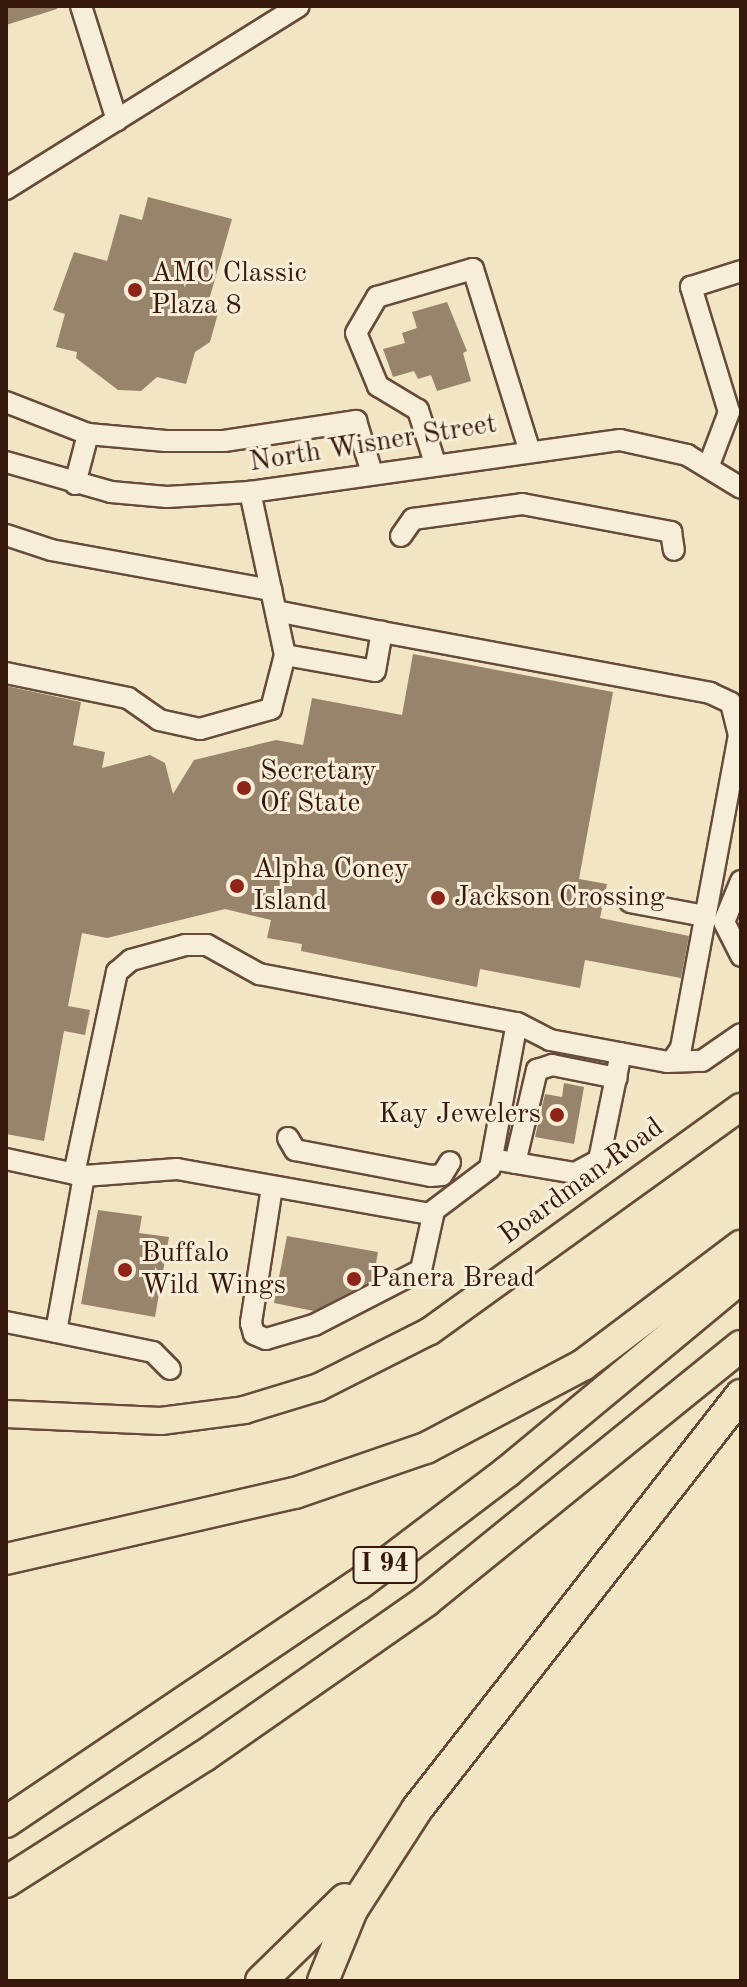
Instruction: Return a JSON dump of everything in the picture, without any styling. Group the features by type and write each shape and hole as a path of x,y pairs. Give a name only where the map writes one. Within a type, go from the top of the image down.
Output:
{"highway":[{"path":"6,1559 295,1493 426,1448 583,1365 741,1246"},
{"name":"I 94","path":"6,1822 368,1577 741,1278"},
{"name":"I 94","path":"6,1882 204,1756 426,1601 741,1346"},
{"path":"261,1981 329,1919 741,1395"},
{"path":"323,1981 352,1910 417,1809"}],"main road":[{"name":"Boardman Road","path":"6,1414 161,1421 244,1410 319,1387 430,1331 741,1107"}],"street":[{"path":"81,6 117,120"},
{"path":"6,189 299,6"},
{"path":"435,463 418,410 378,386 356,333 377,297 473,269 529,449"},
{"path":"709,465 729,412 691,287 741,271"},
{"path":"6,402 88,434 224,441 356,421 372,473"},
{"path":"75,484 88,434"},
{"name":"North Wisner Street","path":"6,462 75,484 167,497 250,492 529,449 633,441 709,465 741,488"},
{"path":"6,673 128,698 159,720 200,729 271,709 285,655 250,492"},
{"path":"401,536 413,519 518,503 671,532 674,550"},
{"path":"6,535 51,550 271,590"},
{"path":"276,611 718,695 731,703 740,724 681,1048 673,1060"},
{"path":"285,655 375,671 382,632"},
{"path":"741,881 724,922 741,956"},
{"path":"630,902 705,916"},
{"path":"56,1332 79,1175 117,972 131,960 197,943 259,974 517,1023 550,1040 673,1060 702,1061 741,1034"},
{"path":"6,1159 79,1175 177,1169 416,1215 434,1211 484,1177 492,1159 517,1023"},
{"path":"492,1159 575,1173 599,1160 621,1053"},
{"path":"515,1163 537,1070 552,1065 617,1078"},
{"path":"288,1138 295,1150 431,1176 442,1175 450,1162"},
{"path":"272,1187 251,1323 259,1338 314,1325 426,1262 434,1211"},
{"path":"6,1322 153,1352 170,1369"}],"building":[{"path":"6,6 57,6 57,9 6,25"},
{"name":"AMC Classic Plaza 8","path":"148,197 232,219 207,307 219,310 210,342 195,352 186,384 157,377 141,391 118,390 76,358 77,352 56,347 65,314 53,310 74,252 107,261 120,214 142,220"},
{"path":"447,302 467,351 463,353 471,381 437,391 431,375 418,379 414,371 393,377 383,349 405,343 402,333 417,328 412,312"},
{"name":"Jackson Crossing","path":"413,654 613,692 579,879 607,884 600,918 689,936 681,978 585,960 580,988 480,969 477,987 301,951 302,944 267,938 271,920 225,909 107,938 82,933 68,1006 90,1010 85,1035 64,1031 44,1141 6,1134 6,686 81,702 73,745 105,752 102,768 150,755 165,763 173,794 194,760 276,740 303,745 312,698 402,715"},
{"name":"Kay Jewelers","path":"564,1083 584,1087 574,1144 535,1137 545,1094 562,1097"},
{"name":"Buffalo Wild Wings","path":"98,1210 142,1216 139,1233 169,1237 155,1317 81,1304"},
{"path":"287,1236 378,1252 373,1280 314,1311 274,1303"}],"place":[{"name":"AMC Classic Plaza 8","path":"135,290"},
{"name":"Secretary Of State","path":"244,788"},
{"name":"Alpha Coney Island","path":"237,886"},
{"name":"Jackson Crossing","path":"438,898"},
{"name":"Kay Jewelers","path":"557,1115"},
{"name":"Buffalo Wild Wings","path":"125,1270"},
{"name":"Panera Bread","path":"354,1279"}]}
